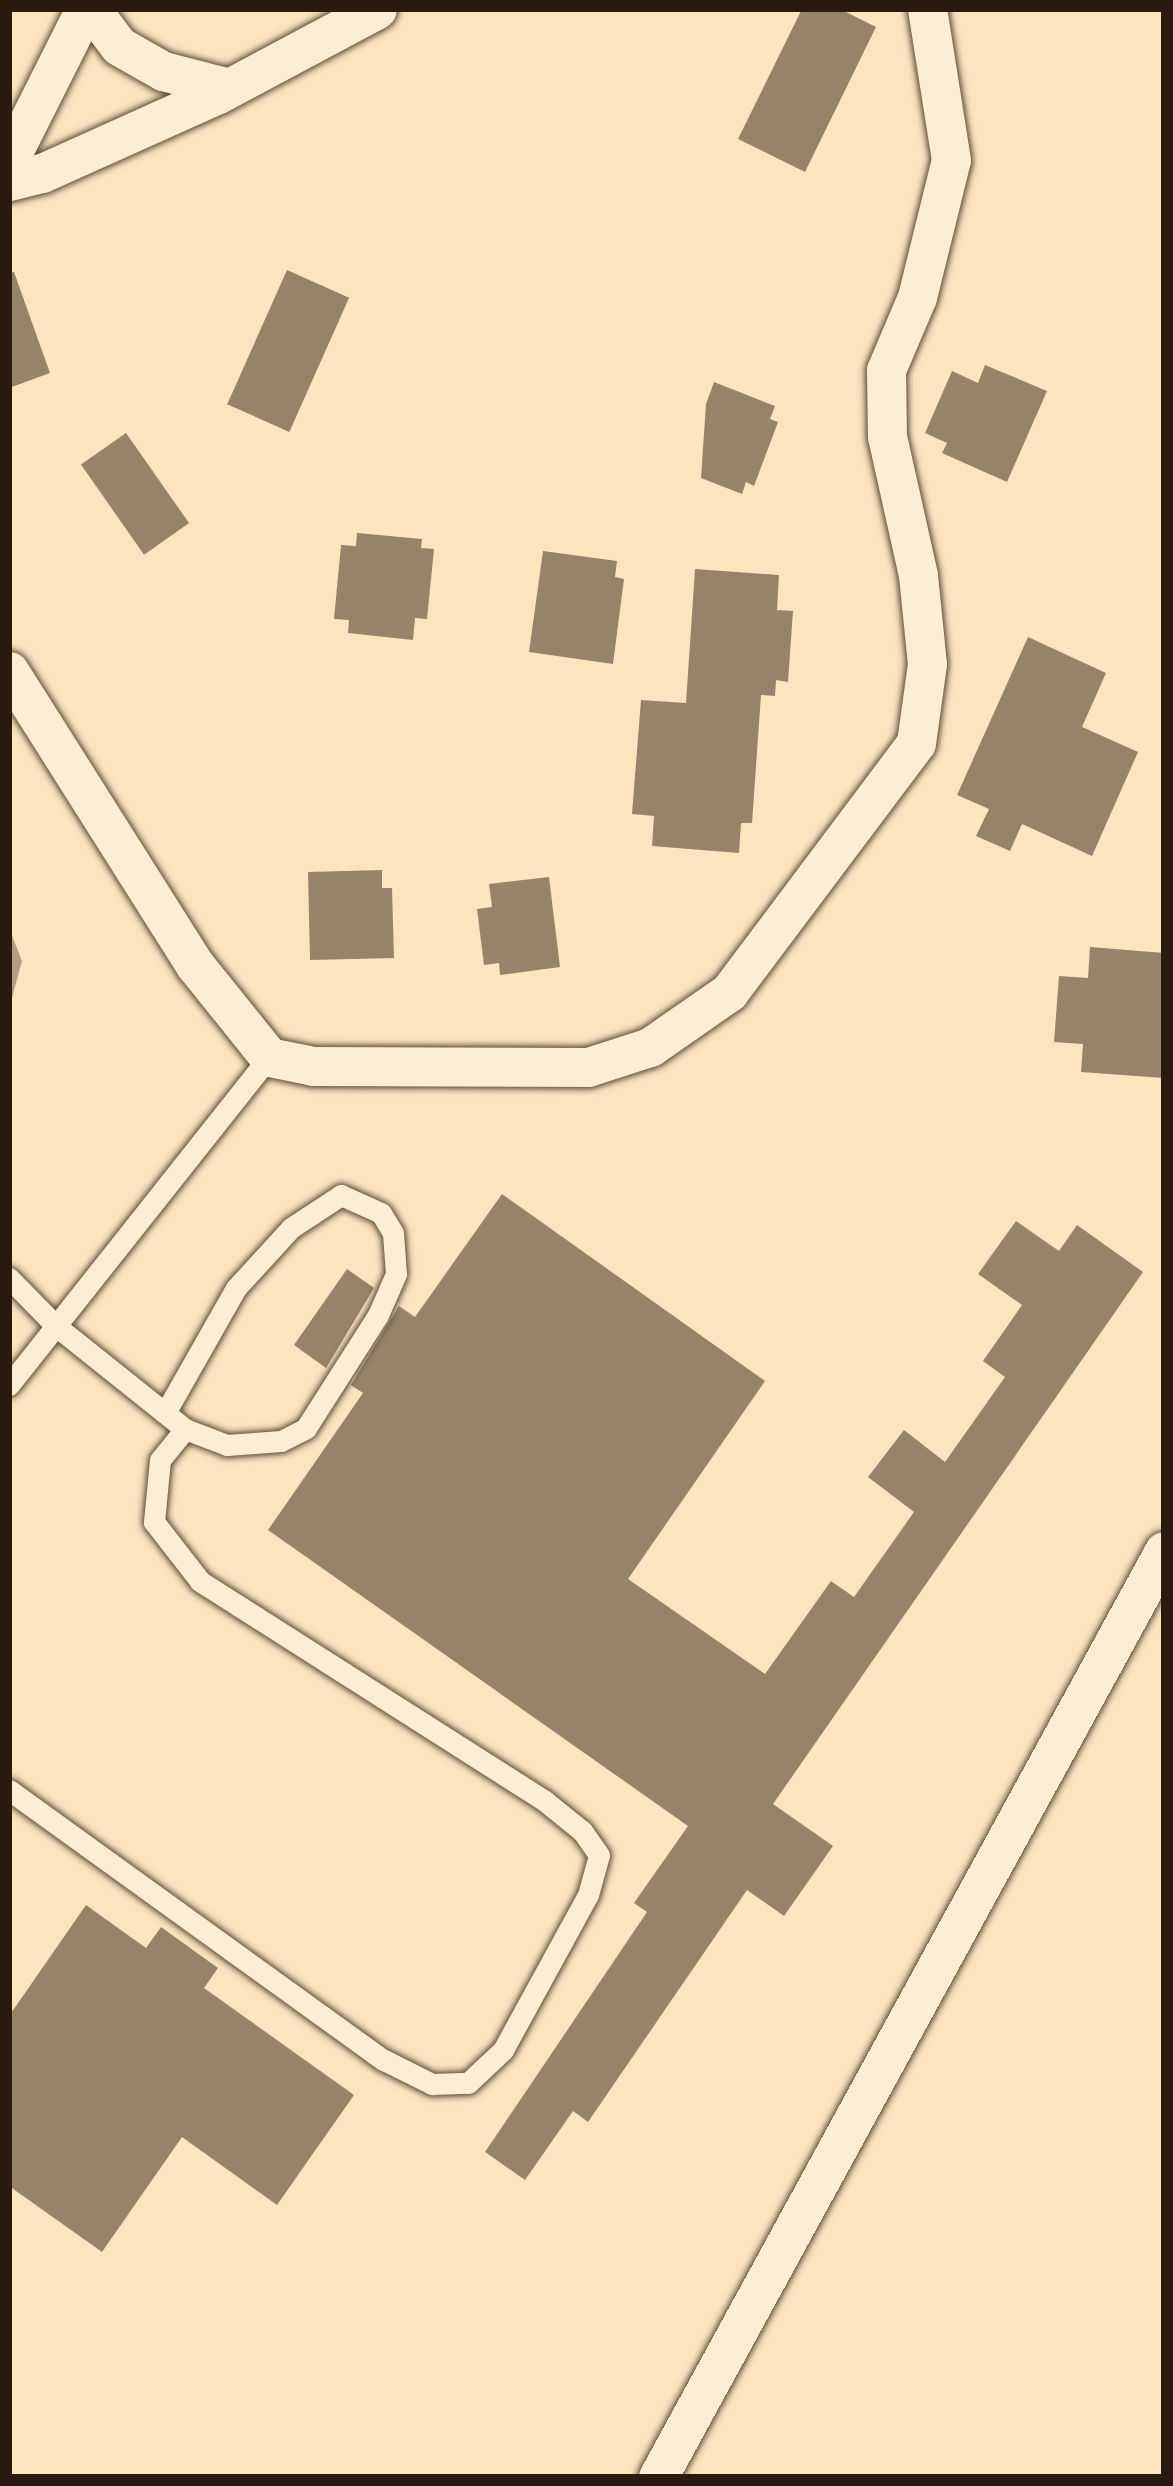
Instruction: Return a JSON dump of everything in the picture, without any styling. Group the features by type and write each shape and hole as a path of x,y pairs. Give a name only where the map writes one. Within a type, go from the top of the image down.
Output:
{"street":[{"path":"9,160 88,9 119,46 163,70 229,88"},
{"path":"9,181 42,173 229,88 376,9"},
{"path":"9,671 196,965 269,1057 314,1066 588,1067 650,1047 729,992 916,743 927,664 918,575 887,436 886,370 917,297 951,160 927,9"},
{"path":"664,2475 1160,1569"}],"lane":[{"path":"9,1385 269,1057"},
{"path":"9,1278 56,1326 184,1429 227,1445 281,1441 306,1428 378,1315 396,1274 393,1233 381,1213 341,1195 291,1228 236,1288 165,1413"},
{"path":"9,1790 384,2060 432,2084 468,2083 503,2050 588,1895 599,1855 582,1831 545,1802 200,1581 154,1522 160,1460 184,1429"}],"shaded area":[{"path":"9,928 22,961 9,1009"}],"building":[{"path":"802,9 840,9 876,27 805,172 738,139"},
{"path":"287,270 349,298 289,432 227,404"},
{"path":"14,272 50,373 9,388 9,273"},
{"path":"985,365 1047,391 1007,482 942,453 947,443 925,433 952,371 978,383"},
{"path":"714,382 775,406 770,419 778,422 754,486 746,482 742,494 701,478 706,404"},
{"path":"126,433 189,523 144,555 81,465"},
{"path":"357,533 422,539 421,548 434,549 427,619 415,618 413,640 348,633 349,620 334,619 341,545 356,546"},
{"path":"543,551 617,561 615,577 624,579 613,664 529,652"},
{"path":"695,569 779,575 777,610 793,611 788,682 776,680 775,696 761,695 752,823 741,823 739,853 652,846 654,816 632,814 641,700 686,703"},
{"path":"1028,637 1106,673 1082,727 1138,752 1092,856 1022,824 1010,851 976,836 989,809 957,795"},
{"path":"382,870 382,888 392,888 394,958 310,960 308,872"},
{"path":"549,877 560,967 500,975 499,963 484,965 477,909 492,907 489,884"},
{"path":"1090,947 1164,953 1164,1078 1081,1072 1083,1044 1054,1042 1059,976 1088,978"},
{"path":"502,1194 765,1381 628,1579 765,1674 831,1581 854,1597 914,1512 868,1477 904,1430 945,1462 1005,1377 983,1361 1022,1305 978,1274 1016,1221 1059,1251 1077,1225 1143,1272 773,1804 833,1846 784,1916 747,1890 588,2122 573,2111 525,2180 485,2152 647,1912 634,1903 688,1826 268,1530 363,1393 351,1385 399,1306 415,1317"},
{"path":"347,1269 374,1288 326,1368 294,1345"},
{"path":"86,1905 146,1948 161,1927 218,1968 204,1988 354,2095 277,2205 182,2137 102,2252 9,2186 9,2016"}]}
